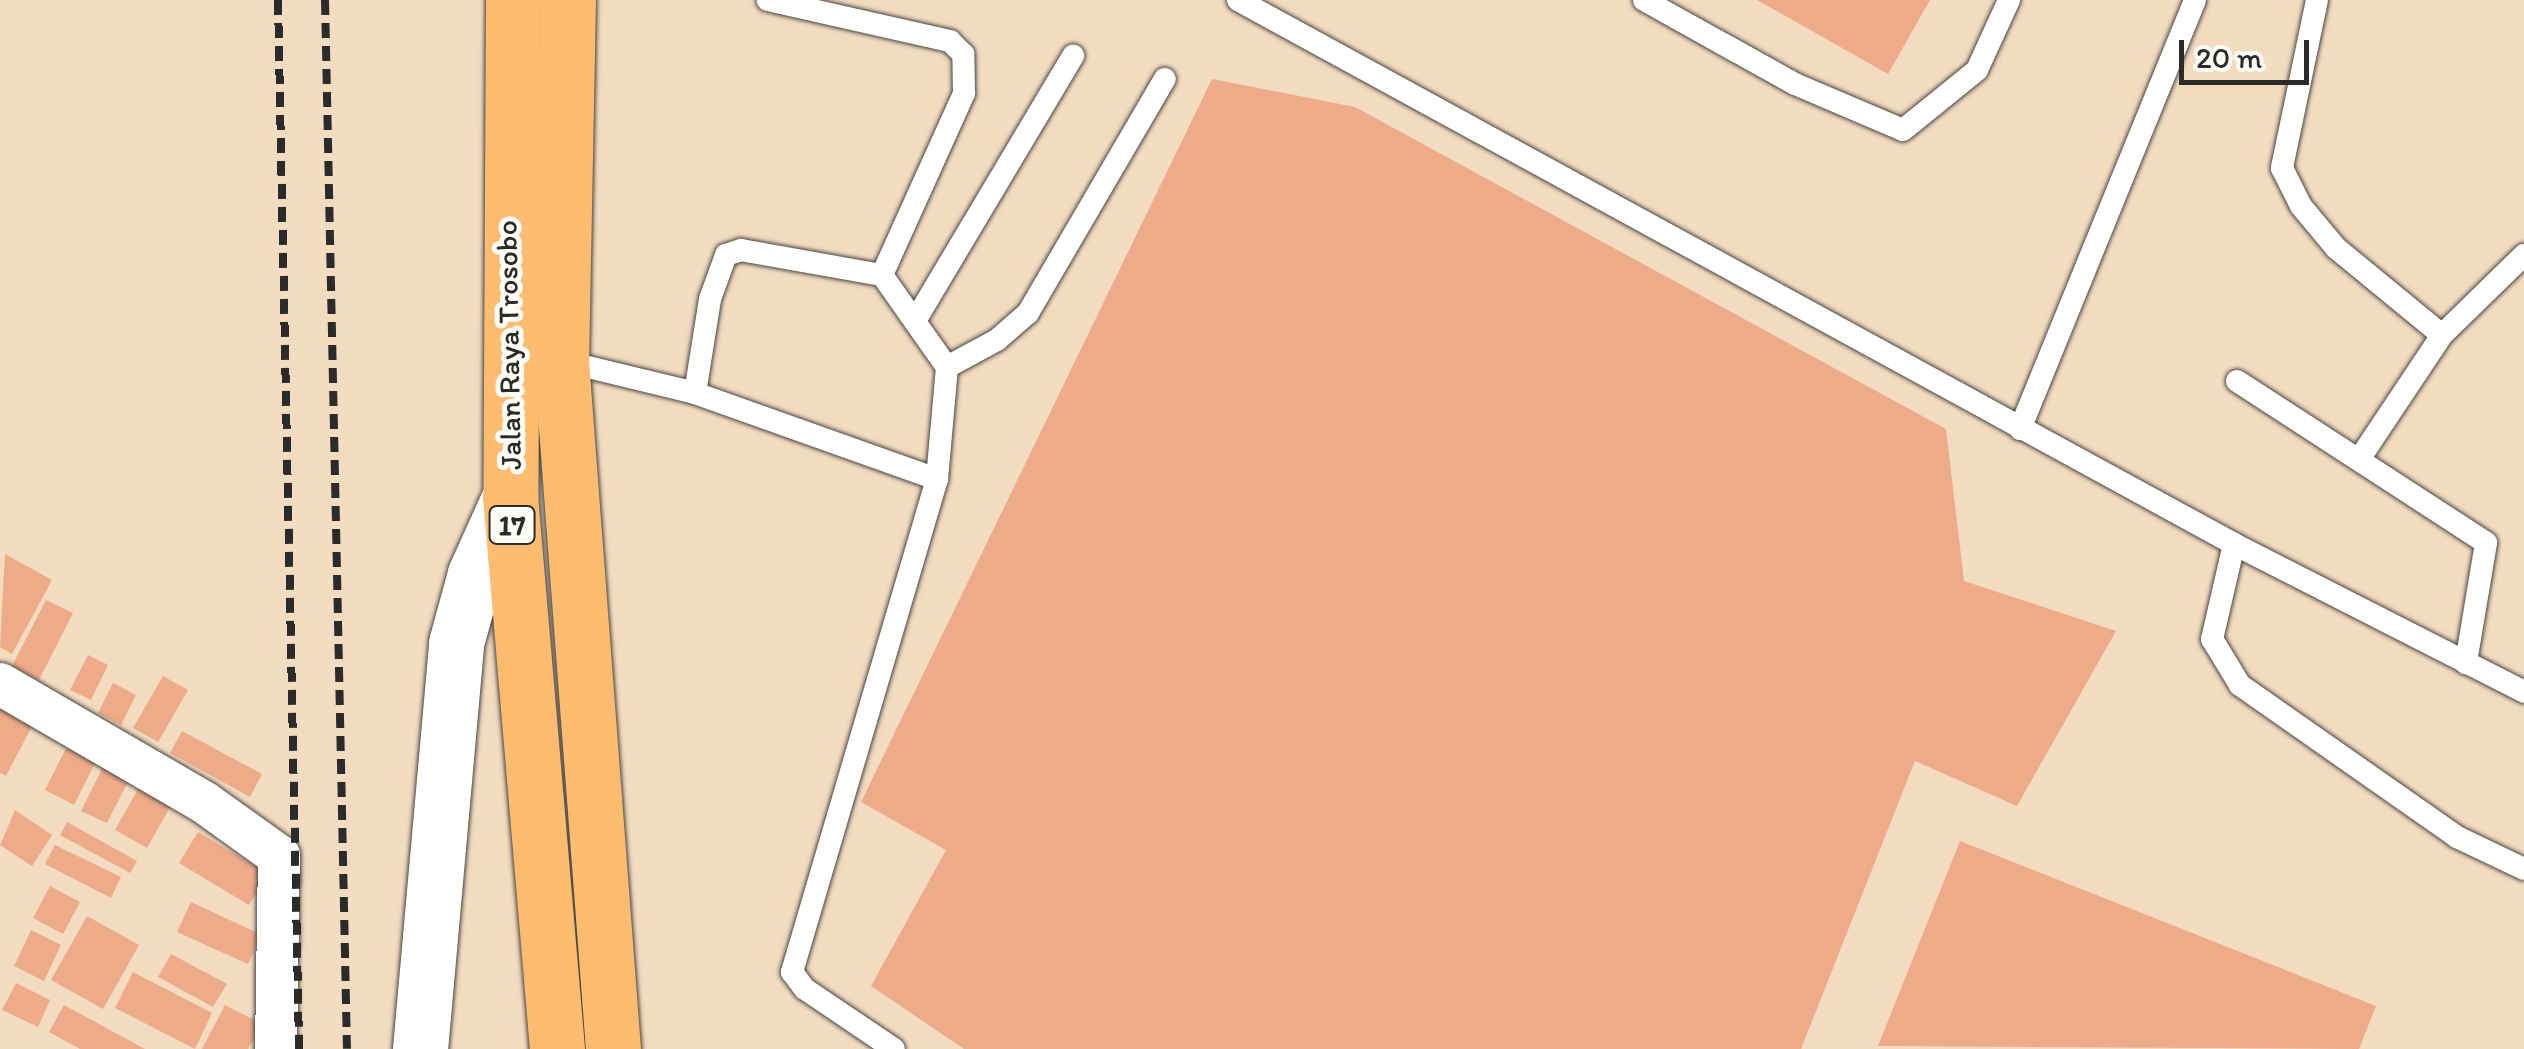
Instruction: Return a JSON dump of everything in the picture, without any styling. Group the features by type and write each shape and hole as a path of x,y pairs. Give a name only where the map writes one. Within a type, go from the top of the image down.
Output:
{"highway":[{"name":"Jalan Raya Trosobo","path":"513,0 507,191 510,496 557,1049"},
{"name":"Jalan Raya Trosobo","path":"568,0 561,361 613,1049"}],"street":[{"path":"420,1049 456,643 476,574 510,496"},
{"path":"0,684 205,803 279,856 276,1049"}],"lane":[{"path":"768,0 950,40 963,54 964,93 882,275"},
{"path":"1238,0 2020,429 2524,692"},
{"path":"1644,0 1795,84 1903,130 1976,70 2009,0"},
{"path":"2020,429 2196,0"},
{"path":"2317,0 2282,168 2301,206 2336,248 2442,335"},
{"path":"915,321 1073,56"},
{"path":"947,367 996,340 1028,312 1165,79"},
{"path":"694,393 710,299 726,255 741,250 882,275 947,367 937,479 792,972 804,989 894,1049"},
{"path":"2360,458 2442,335 2524,255"},
{"path":"561,361 694,393 937,479"},
{"path":"2238,380 2486,543 2466,662"},
{"path":"2234,544 2212,639 2240,686 2457,837 2524,869"}],"building":[{"path":"1757,0 1930,0 1888,74"},
{"path":"1212,79 1355,107 1946,429 1964,581 2116,631 2017,806 1915,761 1801,1049 964,1049 871,986 946,850 861,802"},
{"path":"5,554 52,580 12,654 0,647"},
{"path":"46,600 73,613 39,680 12,666"},
{"path":"88,655 108,665 91,700 70,690"},
{"path":"163,676 188,690 158,742 133,728"},
{"path":"113,683 136,695 121,725 98,713"},
{"path":"0,692 39,713 6,776 0,773"},
{"path":"182,731 262,774 250,797 170,753"},
{"path":"66,748 95,763 74,805 45,790"},
{"path":"109,755 135,768 107,823 81,811"},
{"path":"146,775 178,793 147,848 115,830"},
{"path":"15,810 52,835 32,866 0,845"},
{"path":"67,822 137,861 130,873 60,835"},
{"path":"198,832 268,874 249,905 179,863"},
{"path":"1960,841 2376,1006 2359,1049 1878,1046"},
{"path":"55,845 121,877 111,898 45,864"},
{"path":"50,886 80,902 63,934 33,918"},
{"path":"191,902 262,935 248,964 177,932"},
{"path":"87,916 139,945 103,1009 51,980"},
{"path":"31,930 61,945 44,981 14,966"},
{"path":"171,954 227,984 213,1007 158,977"},
{"path":"133,972 212,1013 195,1049 115,1008"},
{"path":"16,983 50,1000 38,1027 2,1010"},
{"path":"64,1005 145,1049 80,1049 49,1032"},
{"path":"225,1005 262,1024 248,1049 202,1049"}],"railway":[{"path":"278,0 299,1049"},
{"path":"325,0 347,1049"}]}
